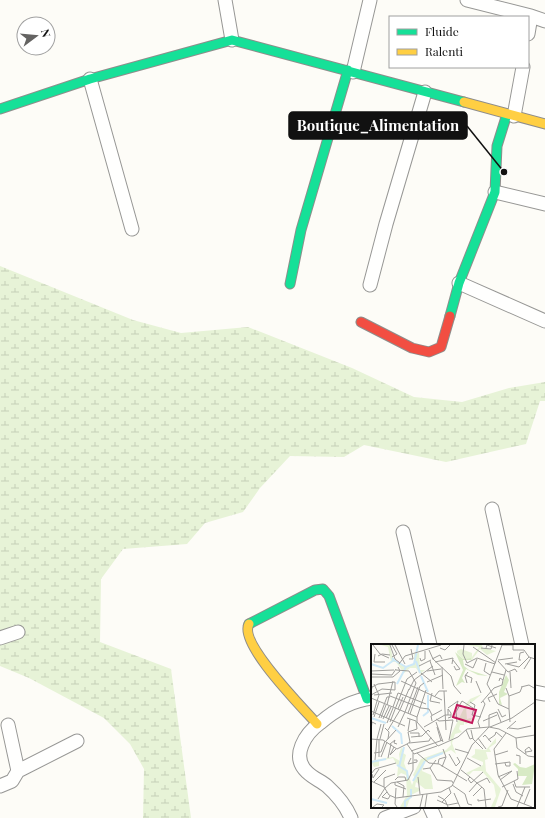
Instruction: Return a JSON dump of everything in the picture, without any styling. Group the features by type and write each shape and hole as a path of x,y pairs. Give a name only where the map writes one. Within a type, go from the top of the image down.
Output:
{"street":[{"path":"225,0 232,40"},
{"path":"290,284 301,230 351,71 370,0"},
{"path":"467,0 545,21"},
{"path":"529,28 531,16"},
{"path":"0,109 90,79 232,40 545,124"},
{"path":"362,322 412,348 429,352 442,346 459,283 495,192 497,146 510,115 522,68"},
{"path":"90,79 132,229"},
{"path":"370,285 386,224 426,92"},
{"path":"495,192 545,204"},
{"path":"459,283 545,321"},
{"path":"492,509 522,644"},
{"path":"403,532 430,644"},
{"path":"317,724 263,661 247,633 247,627 250,624 315,590 323,589 328,596 369,698 354,702 329,715 317,724 310,730 301,745 300,756 302,765 306,772 327,786 340,800 351,818"},
{"path":"0,638 18,632"},
{"path":"535,692 545,694"},
{"path":"8,725 18,771"},
{"path":"0,786 12,781 18,771 77,741"},
{"path":"385,818 411,808"},
{"path":"430,808 435,818"}],"green space":[{"path":"0,266 133,320 181,333 248,327 352,368 414,397 462,402 509,388 545,382 545,401 540,401 526,444 446,462 364,445 344,457 290,456 260,488 243,512 205,523 187,544 123,549 101,579 100,642 171,669 191,818 143,818 144,769 130,744 104,718 29,678 0,666"}],"traffic: fast":[{"path":"0,109 90,79 232,40 464,102"},
{"path":"290,284 301,230 348,70"},
{"path":"450,316 459,283 495,192 497,146 507,114"},
{"path":"249,624 315,590 323,589 329,596 367,699"}],"traffic: slow":[{"path":"464,102 545,124"},
{"path":"249,624 248,633 262,660 286,690 317,724"}],"traffic: jam":[{"path":"361,322 412,348 429,352 441,347 450,316"}],"place":[{"name":"Boutique_Alimentation","path":"504,172"}]}
